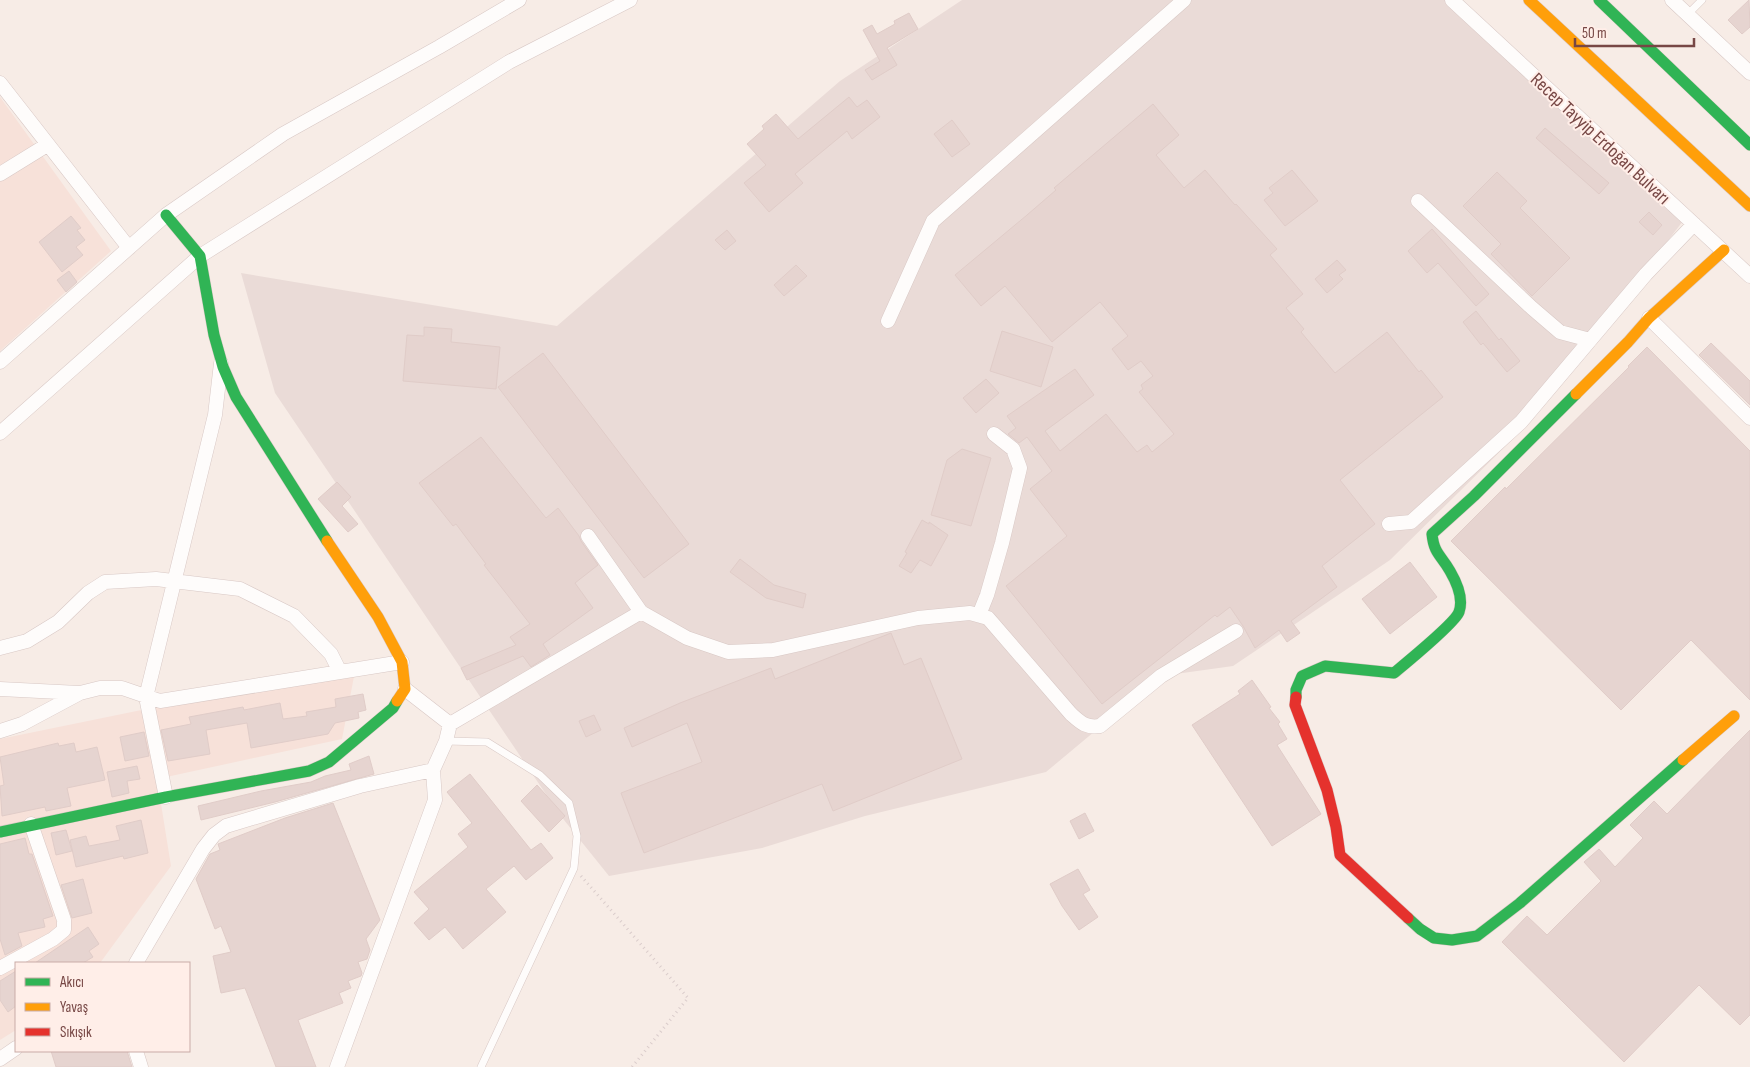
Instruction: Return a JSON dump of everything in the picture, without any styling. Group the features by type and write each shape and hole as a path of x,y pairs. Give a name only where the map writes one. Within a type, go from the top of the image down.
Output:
{"main road":[{"path":"1529,0 1750,206"},
{"path":"1599,0 1750,145"},
{"path":"0,832 166,797 309,771 329,762 394,708 405,689 402,662 378,617 324,537 236,397 221,362 214,335 200,256 166,216"},
{"path":"1724,250 1649,318 1628,342 1509,461 1432,534 1433,547 1450,571 1461,595 1459,613 1442,631 1394,673 1325,666 1302,676 1296,690 1295,706 1327,790 1336,827 1340,855 1420,929 1434,938 1452,940 1477,936 1520,903 1734,716"}],"street":[{"path":"0,362 166,216 283,134 519,0"},
{"path":"0,433 200,256 508,62 630,0"},
{"path":"888,321 932,221 1184,0"},
{"name":"Recep Tayyip Erdoğan Bulvarı","path":"1452,0 1750,276"},
{"path":"1672,0 1750,74"},
{"path":"0,83 129,248"},
{"path":"0,174 48,145"},
{"path":"1418,200 1560,332 1590,340"},
{"path":"1390,524 1411,522 1514,428 1646,274 1694,224"},
{"path":"1649,318 1750,418"},
{"path":"166,797 146,697 215,415 221,362"},
{"path":"979,615 987,595 1002,543 1020,468 1013,449 994,434"},
{"path":"588,536 641,612 687,638 728,652 773,650 918,618 970,613 988,618 1071,714 1090,728 1100,726 1162,676 1236,631"},
{"path":"0,648 27,641 58,622 88,593 105,582 156,579 174,583 240,590 294,616 331,654 340,672"},
{"path":"337,1067 435,800 433,770 446,741 450,724 641,612"},
{"path":"0,731 22,724 80,693 100,688 122,688 160,701 402,662"},
{"path":"0,689 80,693"},
{"path":"405,689 450,724"},
{"path":"137,962 203,849 214,835 226,826 360,786 433,770"},
{"path":"0,968 53,939 64,930 64,920 31,824"},
{"path":"0,1059 15,1049"},
{"path":"136,1052 141,1067"}],"lane":[{"path":"1688,14 1702,0"},
{"path":"446,741 487,742 540,774 569,803 577,836 574,868 481,1067"}],"path":[{"path":"574,868 688,998 632,1067"}],"shaded area":[{"path":"962,0 1452,0 1686,217 1526,426 1390,560 1233,666 1161,676 1046,772 865,816 762,848 609,876 560,815 275,393 241,273 557,326 840,81"},
{"path":"0,97 111,251 0,351"},
{"path":"356,666 342,739 157,779 171,866 101,962 15,962 15,1031 0,1040 0,739"}],"building":[{"path":"1749,0 1750,27 1742,34 1728,20"},
{"path":"909,13 918,29 887,48 897,65 872,80 865,70 880,61 863,30 872,25 877,34 895,24 894,21"},
{"path":"849,97 857,107 867,100 880,117 852,139 847,131 795,174 803,183 769,212 744,183 766,165 747,144 764,129 762,126 776,114 798,139"},
{"path":"1153,104 1179,135 1156,155 1184,188 1205,170 1277,249 1270,255 1303,294 1286,308 1304,329 1301,332 1335,373 1387,332 1419,372 1421,370 1443,397 1340,480 1375,524 1322,566 1337,587 1291,621 1300,633 1287,642 1279,630 1255,648 1230,607 1217,617 1215,615 1102,704 1006,586 1067,536 1030,489 1052,471 1027,437 1019,443 1008,434 1016,428 1007,416 1075,369 1094,395 1045,431 1060,451 1106,414 1137,452 1147,445 1152,452 1174,434 1139,392 1143,389 1141,385 1153,376 1141,361 1128,370 1112,349 1128,336 1100,302 1052,342 1005,286 981,306 955,275 1056,190 1054,188"},
{"path":"952,120 970,144 952,157 934,134"},
{"path":"1545,128 1609,183 1599,194 1536,138"},
{"path":"1292,170 1318,201 1285,226 1264,200 1273,193 1269,188"},
{"path":"1497,172 1527,201 1520,208 1570,258 1532,296 1491,254 1501,244 1463,206"},
{"path":"1649,212 1662,225 1653,235 1639,222"},
{"path":"71,216 81,228 77,230 85,240 76,247 83,255 62,272 39,242"},
{"path":"1432,229 1489,294 1476,306 1438,263 1427,273 1408,251"},
{"path":"727,230 736,241 725,250 715,240"},
{"path":"1337,260 1346,270 1339,275 1343,279 1327,293 1315,279"},
{"path":"796,265 807,276 784,296 774,285"},
{"path":"69,271 77,282 66,292 57,280"},
{"path":"1476,311 1499,340 1501,338 1520,361 1507,372 1483,343 1481,345 1463,322"},
{"path":"424,327 452,329 451,342 500,347 496,389 403,381 407,335 424,336"},
{"path":"1002,331 1053,347 1041,387 990,371"},
{"path":"1711,343 1750,381 1750,405 1699,355"},
{"path":"1647,347 1750,451 1750,700 1691,640 1621,710 1451,541 1505,487 1506,489"},
{"path":"543,353 689,544 644,578 498,387"},
{"path":"986,379 999,393 976,413 963,398"},
{"path":"481,437 546,518 558,508 598,565 575,583 593,608 543,644 550,655 531,667 523,656 467,680 461,668 516,645 510,637 530,624 484,565 486,564 456,524 453,526 419,483"},
{"path":"962,449 991,458 971,526 931,515 947,460"},
{"path":"337,482 351,497 342,506 358,524 348,532 318,499"},
{"path":"922,520 929,524 929,522 948,535 931,566 920,560 911,573 899,566"},
{"path":"740,559 774,585 806,594 803,608 766,598 730,572"},
{"path":"1410,562 1437,597 1390,634 1362,599"},
{"path":"891,633 904,665 921,658 962,759 833,811 822,784 644,853 621,793 702,762 687,723 632,747 624,728 680,703 771,668 775,679"},
{"path":"1252,680 1280,722 1278,724 1287,739 1277,745 1321,814 1272,846 1192,725 1240,694 1238,691"},
{"path":"363,694 366,710 358,712 359,718 335,723 328,734 251,748 247,723 206,730 210,754 168,761 161,730 191,724 189,717 243,707 244,710 280,703 283,719 307,716 306,712 336,707 335,699"},
{"path":"594,715 601,730 586,737 579,721"},
{"path":"1750,730 1750,1015 1740,1025 1699,985 1624,1062 1502,942 1527,916 1547,935 1601,881 1584,862 1599,849 1615,867 1643,838 1630,825 1654,801 1667,814"},
{"path":"144,732 149,756 125,761 120,737"},
{"path":"58,743 59,746 74,743 76,752 97,747 105,780 67,788 71,806 46,811 45,807 2,816 0,786 4,785 0,757"},
{"path":"369,756 374,774 275,802 201,820 198,806 261,791 311,782 325,776 351,770 349,764"},
{"path":"137,766 140,779 127,781 129,793 112,797 107,772"},
{"path":"470,774 531,850 541,843 553,858 526,880 514,866 486,889 506,912 463,949 445,927 429,940 414,923 429,909 414,892 468,847 458,834 472,823 447,792"},
{"path":"537,785 565,816 549,832 521,801"},
{"path":"333,803 380,920 366,939 370,950 367,959 358,962 362,973 361,976 348,981 351,988 339,993 343,1003 298,1020 316,1067 276,1067 245,988 221,993 213,956 231,952 221,926 215,929 196,879 210,854 220,850 218,844 285,818"},
{"path":"1085,813 1094,831 1079,839 1070,821"},
{"path":"141,820 148,853 124,859 123,856 76,867 70,840 86,836 89,846 120,840 116,826"},
{"path":"66,830 72,851 56,855 51,833"},
{"path":"25,838 29,854 32,854 53,916 43,919 45,927 18,933 22,946 5,955 0,939 0,844"},
{"path":"1078,869 1090,890 1083,894 1098,917 1079,930 1062,906 1050,884"},
{"path":"83,879 92,913 72,918 61,885"},
{"path":"88,927 99,944 89,951 93,957 85,962 36,962"},
{"path":"15,972 15,1007 8,1012 0,1000 0,981"},
{"path":"51,1052 127,1052 132,1067 56,1067"}],"traffic: fast":[{"path":"1599,0 1750,145"},
{"path":"166,215 200,256 214,335 223,367 236,397 327,541"},
{"path":"1296,697 1296,690 1302,676 1325,666 1394,673 1449,625 1459,612 1461,601 1453,576 1436,550 1432,534 1474,496 1576,394"},
{"path":"0,832 166,797 309,771 329,762 393,708 397,701"},
{"path":"1408,918 1434,938 1452,940 1477,936 1520,903 1683,760"}],"traffic: slow":[{"path":"1529,0 1750,206"},
{"path":"1576,394 1649,318 1724,250"},
{"path":"327,541 378,617 402,662 405,689 397,701"},
{"path":"1683,760 1734,716"}],"traffic: jam":[{"path":"1296,697 1295,705 1327,790 1336,827 1340,855 1408,918"}]}
